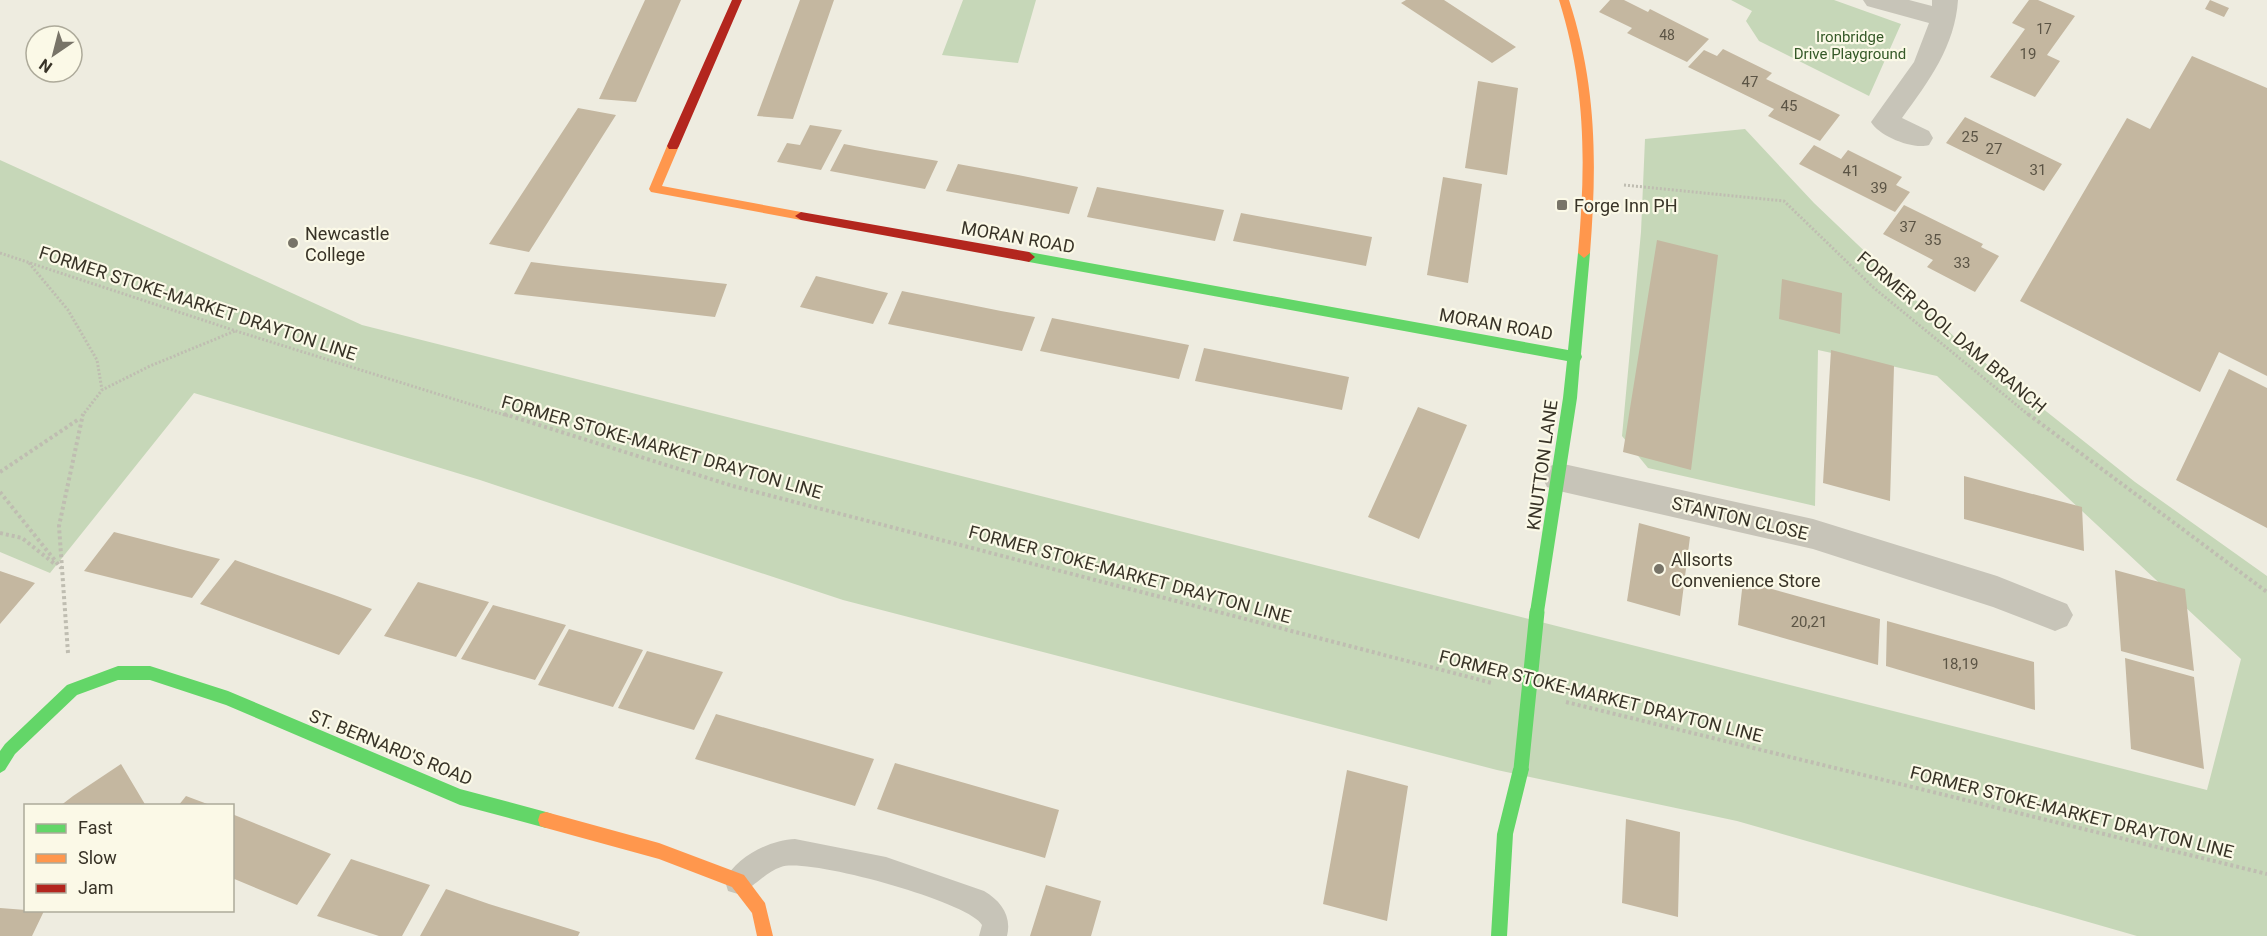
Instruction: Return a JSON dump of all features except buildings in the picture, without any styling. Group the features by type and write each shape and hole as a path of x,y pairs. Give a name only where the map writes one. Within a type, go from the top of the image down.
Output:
{"street":[{"name":"MORAN ROAD","path":"737,0 656,189 1576,357"},
{"name":"KNUTTON LANE","path":"1499,936 1505,834 1521,770 1537,612 1576,357 1590,182 1590,110 1574,22 1564,0"},
{"path":"1876,0 1945,9 1932,54 1885,122 1919,138"},
{"name":"STANTON CLOSE","path":"1559,477 1813,534 1997,592 2055,615"},
{"name":"ST. BERNARD'S ROAD","path":"0,765 10,749 72,690 118,673 150,673 228,698 460,797 659,851 738,881"},
{"path":"738,881 759,909 765,936"}],"lane":[{"path":"738,881 782,852 809,853 834,858 958,892 988,909 996,925 993,936"}],"path":[{"name":"FORMER POOL DAM BRANCH","path":"1590,182 1784,201 1874,288 2042,426 2236,572 2267,591"},
{"name":"FORMER STOKE-MARKET DRAYTON LINE","path":"0,253 236,331 733,486 1499,685"},
{"path":"28,262 68,310 97,360 102,390"},
{"path":"0,472 80,418 102,390 150,366 236,331"},
{"path":"72,690 59,526 80,418"},
{"path":"0,492 61,569"},
{"path":"0,532 22,538 61,569"},
{"name":"FORMER STOKE-MARKET DRAYTON LINE","path":"1557,699 2267,874"}],"green space":[{"path":"963,0 1036,0 1018,63 942,55"},
{"name":"Ironbridge Drive Playground","path":"1731,0 1834,0 1901,24 1869,96 1759,41 1746,21 1752,11"},
{"path":"1745,129 1814,203 1964,346 2135,482 2267,576 2267,936 2137,936 1737,821 1497,770 843,600 480,480 194,393 50,573 0,552 0,160 362,325 2207,790 2241,659 1937,376 1818,350 1815,506 1648,468 1622,436 1641,232 1645,139"}],"traffic: fast":[{"path":"1537,612 1570,398 1584,253"},
{"path":"1029,257 1576,357"},
{"path":"1521,769 1537,612"},
{"path":"0,765 10,749 72,690 118,673 150,673 228,698 460,797 546,820"},
{"path":"1499,936 1505,834 1521,769"}],"traffic: slow":[{"path":"1564,0 1574,31 1586,94 1589,157 1584,253"},
{"path":"673,146 655,189 801,216"},
{"path":"546,820 659,851 738,881 759,909 765,936"}],"traffic: jam":[{"path":"673,146 737,0"},
{"path":"801,216 1029,257"}],"place":[{"name":"Forge Inn PH","path":"1562,205"},
{"name":"Newcastle College","path":"293,243"},
{"name":"Allsorts Convenience Store","path":"1659,569"}]}
